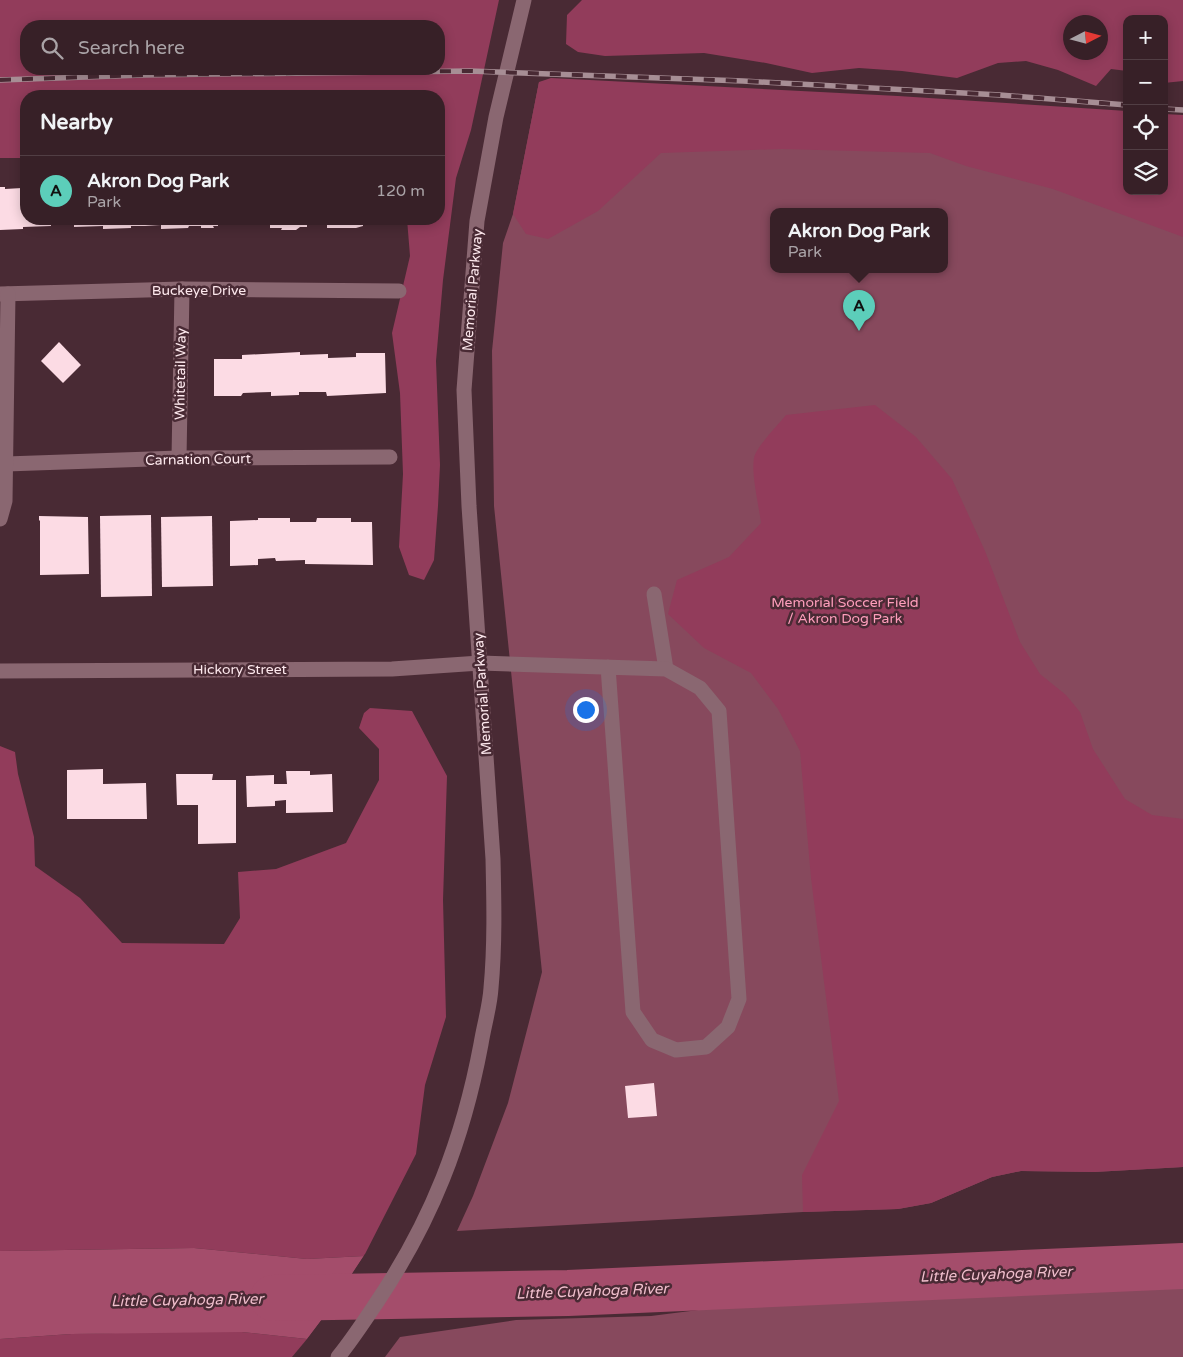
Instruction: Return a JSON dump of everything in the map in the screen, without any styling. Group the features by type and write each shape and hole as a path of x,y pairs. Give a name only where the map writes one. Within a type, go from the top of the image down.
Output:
{"street":[{"name":"Memorial Parkway","path":"338,1357 405,1259 431,1208 451,1159 473,1088 491,990 494,917 493,859 469,506 464,390 478,221 496,118 524,0"},
{"name":"Buckeye Drive","path":"4,294 182,289 399,291"},
{"name":"Whitetail Way","path":"178,458 182,289"},
{"path":"0,519 5,501 6,464 4,294"},
{"name":"Carnation Court","path":"6,464 178,458 390,457"},
{"path":"608,667 633,1012 652,1040 676,1050 706,1047 728,1027 739,999 720,711 700,688 666,669 654,594"},
{"name":"Hickory Street","path":"0,671 392,669 480,663 666,669"}],"green space":[{"path":"0,0 499,0 471,130 456,178 443,280 436,361 440,465 434,560 424,580 409,575 399,547 403,474 400,393 392,333 410,256 407,225 445,225 445,90 20,90 20,158 0,158"},
{"path":"582,0 1183,0 1183,81 1168,83 1168,15 1123,15 1123,70 1111,69 1096,86 1058,70 1026,61 998,63 957,78 859,68 812,73 704,53 605,56 578,52 566,44 567,15"},
{"path":"551,78 898,96 1123,111 1123,195 1168,195 1168,114 1183,115 1183,237 1053,189 966,166 930,153 782,149 661,153 598,211 548,239 526,234 513,214 539,82"},
{"name":"Memorial Soccer Field / Akron Dog Park","path":"539,82 1123,155 1123,195 1168,195 1168,185 1183,163 1183,1167 1094,1172 1021,1171 992,1177 931,1203 898,1209 803,1212 457,1231 473,1196 508,1103 542,972 494,506 492,351 503,243 513,214"},
{"path":"875,405 916,437 952,479 985,551 1020,642 1040,674 1066,695 1080,712 1093,749 1125,799 1152,815 1183,819 1183,1167 1094,1172 1021,1171 992,1177 931,1203 898,1209 803,1212 802,1175 839,1101 811,878 800,751 778,709 751,673 704,648 668,614 677,580 729,557 761,523 754,481 754,458 763,442 786,415"},
{"path":"370,708 412,711 447,776 443,900 446,1017 425,1085 416,1154 364,1256 307,1259 194,1248 0,1251 0,746 15,752 18,774 34,837 35,866 80,898 122,943 224,944 240,918 238,872 276,869 346,843 379,780 379,749 359,728 364,713"},
{"path":"1183,1279 1183,1357 385,1357 400,1337 516,1320 651,1316 706,1309 806,1302 1102,1291 1149,1287"},
{"path":"242,1332 307,1339 292,1357 0,1357 0,1339 71,1334"}],"water":[{"path":"194,1248 307,1259 364,1256 307,1339 242,1332 71,1334 0,1339 0,1251"}],"pier":[{"path":"365,1254 366,1257 325,1320 309,1341 306,1341 323,1318"}],"building":[{"path":"0,187 5,187 5,189 20,188 20,225 51,226 0,230"},
{"path":"74,225 161,225 103,229 103,226 74,227"},
{"path":"161,225 218,225 213,226 214,228 189,226 188,228 161,229"},
{"path":"270,225 307,225 307,227 300,227 296,230 270,228"},
{"path":"327,225 363,225 356,228 327,228"},
{"path":"59,342 81,365 63,383 41,361"},
{"path":"300,352 300,355 328,354 328,358 356,357 356,353 385,353 386,393 327,396 326,392 299,392 299,395 271,396 271,392 243,393 241,396 214,396 214,359 242,359 242,355"},
{"path":"151,515 152,596 101,597 100,516"},
{"path":"39,516 88,517 89,574 40,575"},
{"path":"212,516 213,586 162,587 161,517"},
{"path":"258,518 290,518 290,522 316,522 317,518 351,518 351,522 372,522 373,565 305,564 305,560 276,561 275,558 258,559 258,565 230,566 230,521 258,520"},
{"path":"103,769 103,784 146,783 147,819 67,819 67,770"},
{"path":"286,771 310,771 310,775 332,774 333,812 286,813 286,800 275,801 275,806 247,807 246,776 274,775 274,784 287,784"},
{"path":"176,774 213,774 212,780 236,780 236,843 198,844 198,805 177,805"},
{"path":"654,1083 657,1116 628,1118 625,1086"}],"waterway":[{"name":"Little Cuyahoga River","path":"273,1298 568,1293 1183,1266"}],"railway":[{"path":"445,71 743,81 1000,95 1123,105"},
{"path":"0,80 143,75"},
{"path":"1168,109 1183,110"}],"place":[{"name":"Akron Dog Park","path":"859,331"}]}
